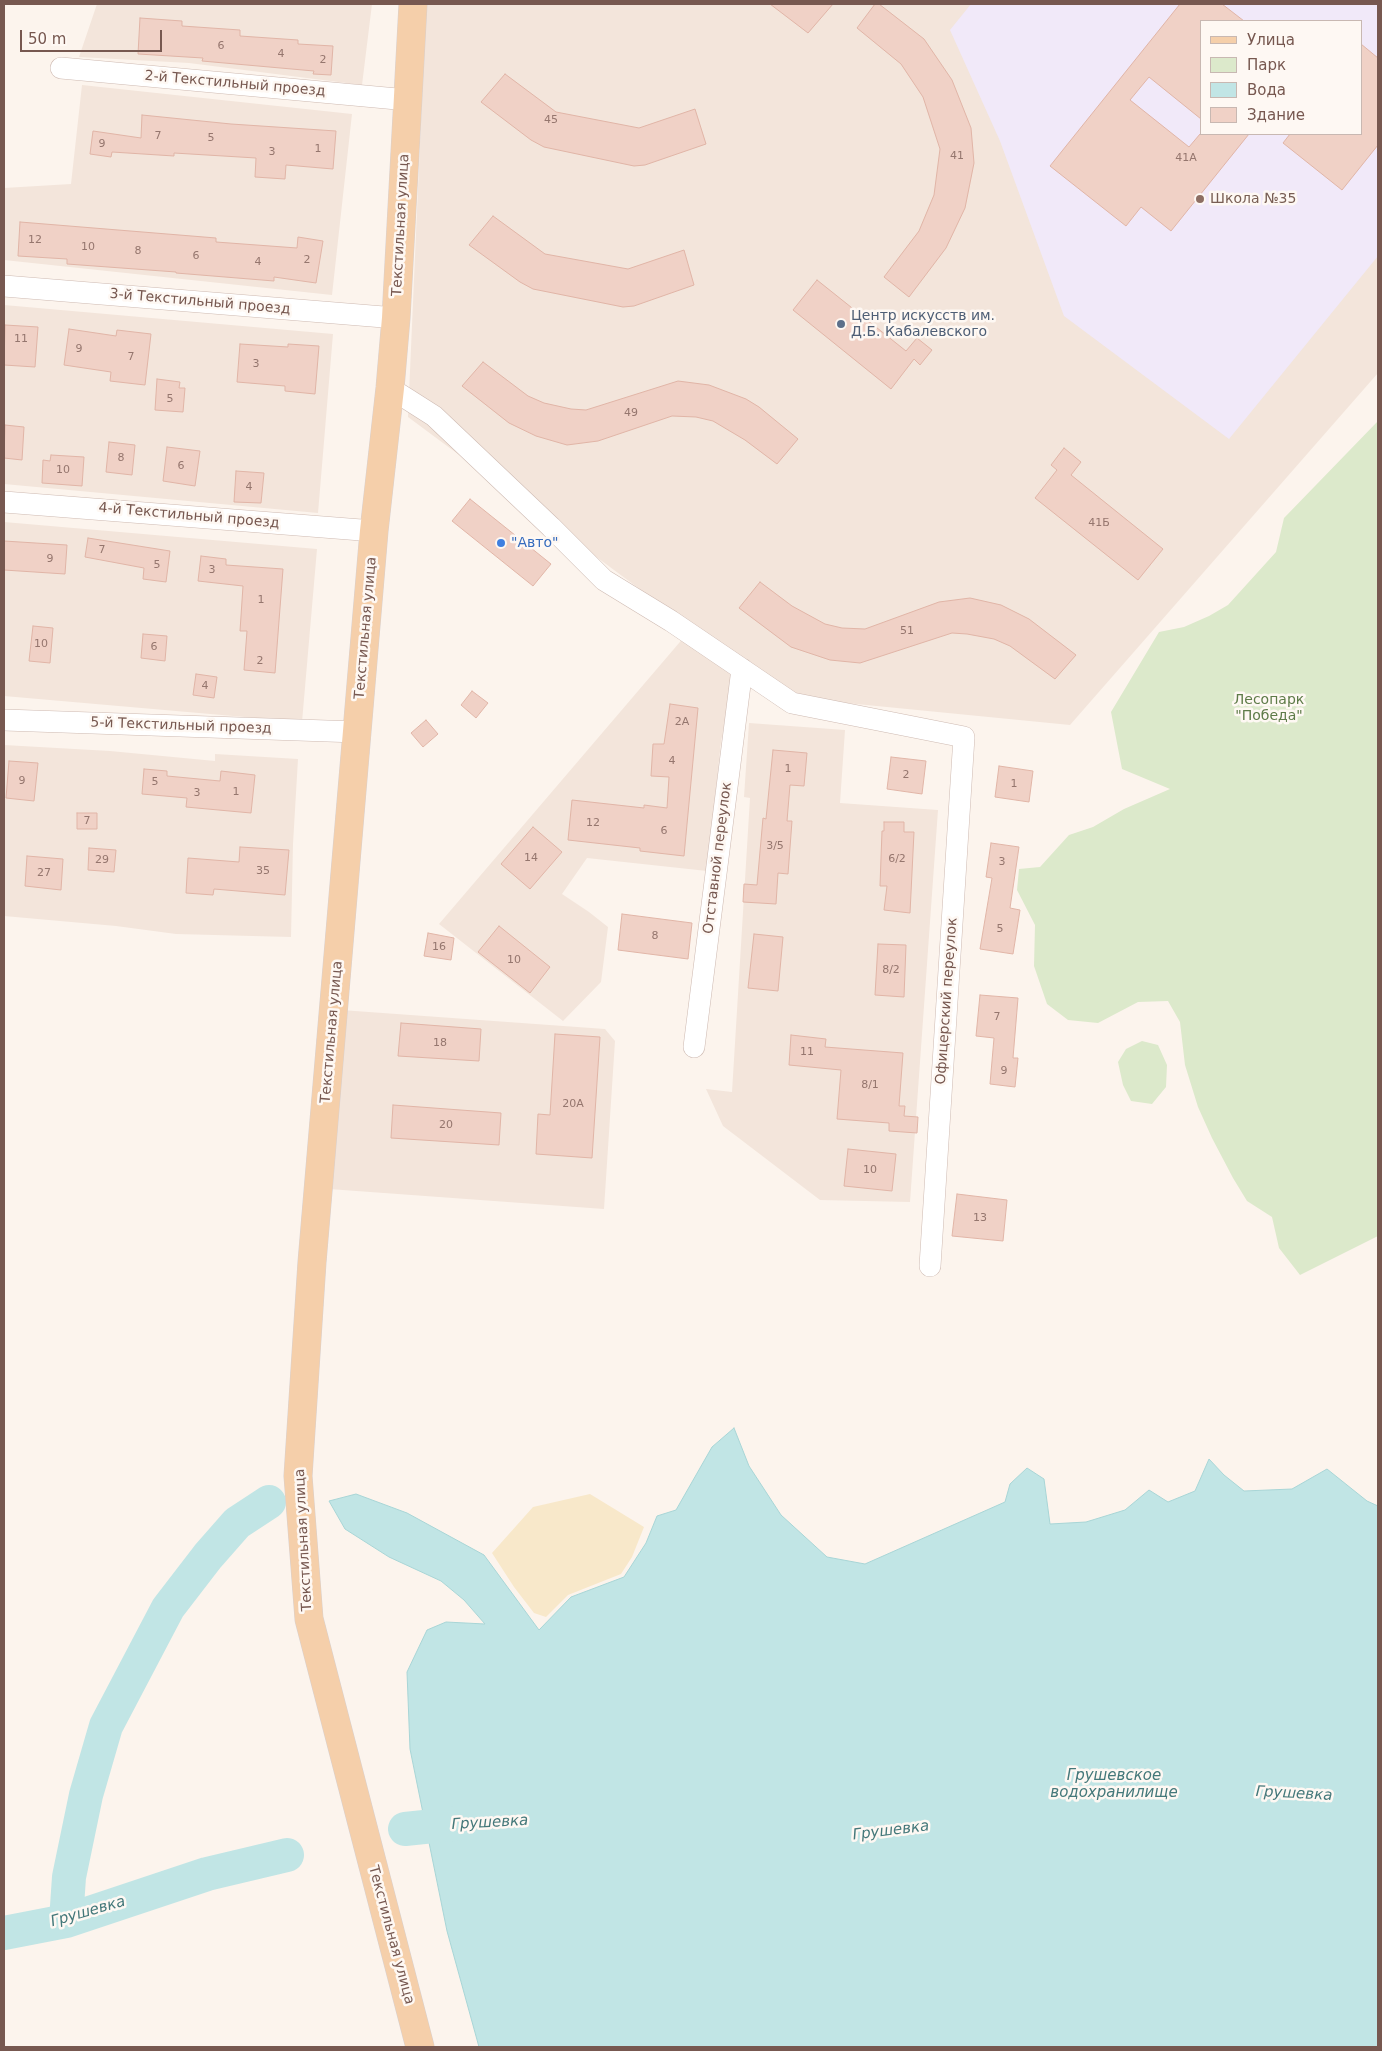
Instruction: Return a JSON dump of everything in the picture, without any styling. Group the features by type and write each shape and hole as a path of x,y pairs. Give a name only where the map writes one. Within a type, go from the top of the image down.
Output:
{"main road":[{"name":"Текстильная улица","path":"413,4 396,318 374,531 312,1262 298,1476 308,1619 420,2047"}],"street":[{"name":"2-й Текстильный проезд","path":"61,68 408,100"},
{"name":"3-й Текстильный проезд","path":"4,286 396,318"},
{"path":"390,388 434,416 604,580 671,621 742,669"},
{"name":"4-й Текстильный проезд","path":"4,502 374,531"},
{"name":"Офицерский переулок","path":"742,669 792,703 964,737 930,1266"},
{"name":"Отставной переулок","path":"694,1047 742,669"},
{"name":"5-й Текстильный проезд","path":"4,720 357,732"}],"shaded area":[{"path":"97,4 372,4 362,85 189,63 79,57"},
{"path":"426,4 1378,4 1378,373 1070,725 785,697 408,417"},
{"name":"Школа №35","path":"971,4 1378,4 1378,256 1229,439 1064,316 1000,141 950,30"},
{"path":"82,85 352,114 332,295 4,260 4,188 71,184"},
{"path":"4,305 333,334 318,513 4,484"},
{"path":"4,522 317,549 302,722 4,696"},
{"path":"685,636 733,676 721,742 707,871 587,858 562,894 608,927 601,982 563,1021 439,924"},
{"path":"749,723 845,730 840,803 938,810 910,1202 820,1200 723,1126 706,1089 732,1092 750,798 744,797"},
{"path":"4,745 110,751 215,761 215,754 298,759 293,844 291,937 176,934 116,926 4,916"},
{"path":"341,1010 605,1029 615,1041 604,1209 329,1189"}],"green space":[{"name":"Лесопарк \"Победа\"","path":"1378,421 1378,1236 1300,1275 1279,1248 1272,1217 1247,1201 1212,1138 1198,1107 1185,1065 1180,1022 1168,1001 1138,1002 1098,1023 1068,1020 1047,1004 1034,966 1035,925 1017,890 1019,869 1040,867 1069,835 1093,827 1124,809 1170,789 1122,769 1111,712 1159,632 1184,627 1228,605 1276,552 1284,518"},
{"path":"1142,1041 1158,1045 1167,1065 1166,1087 1152,1104 1131,1101 1123,1085 1118,1062 1126,1049"}],"sand":[{"path":"590,1494 644,1527 632,1557 621,1574 568,1595 546,1617 534,1613 492,1553 533,1507"}],"water":[{"name":"Грушевское водохранилище","path":"734,1428 749,1466 781,1515 827,1557 865,1564 1005,1502 1010,1484 1027,1468 1044,1479 1050,1524 1086,1522 1125,1510 1149,1490 1168,1502 1195,1491 1209,1459 1224,1475 1244,1491 1292,1489 1327,1469 1367,1501 1378,1506 1378,2047 479,2047 447,1931 410,1749 407,1672 427,1630 446,1622 485,1624 464,1600 441,1581 389,1557 345,1529 329,1501 356,1494 407,1513 484,1555 539,1630 571,1597 624,1577 646,1543 657,1516 676,1510 712,1447"}],"building":[{"path":"770,4 833,4 808,33"},
{"path":"875,4 879,4 924,39 952,80 971,128 974,163 965,208 946,248 909,297 884,277 919,231 934,195 940,149 923,97 901,64 857,28"},
{"path":"1180,4 1222,4 1243,20 1200,20 1200,118 1149,77 1130,100 1189,147 1200,134 1248,135 1171,231 1141,207 1126,226 1050,166"},
{"path":"140,18 182,21 182,26 240,30 240,36 298,40 298,44 333,46 331,75 313,74 314,71 202,61 203,58 138,54"},
{"path":"1362,45 1378,58 1378,145 1342,190 1283,143 1289,135 1362,135"},
{"path":"505,74 556,112 639,128 695,109 706,144 645,165 634,166 544,147 531,140 481,102"},
{"path":"142,115 231,124 336,131 333,169 286,165 285,179 255,177 256,158 174,153 174,156 112,152 111,157 90,154 93,131 141,138"},
{"path":"493,216 545,254 628,269 684,250 694,285 634,306 623,307 533,289 520,282 469,245"},
{"path":"20,222 216,238 216,242 297,248 298,237 323,241 316,283 274,277 274,281 67,264 67,259 18,256"},
{"name":"Центр искусств им. Д.Б. Кабалевского","path":"817,280 906,351 917,338 932,350 920,365 914,359 891,389 793,310"},
{"path":"5,325 38,327 35,367 4,365"},
{"path":"69,329 116,336 117,330 151,334 145,385 110,381 111,372 64,365"},
{"path":"240,344 288,347 288,344 319,346 315,394 285,391 285,386 237,382"},
{"path":"483,362 528,396 544,403 571,409 586,410 678,381 709,385 746,399 759,407 798,439 777,464 745,440 713,421 696,417 672,416 598,441 567,445 536,436 509,423 462,386"},
{"path":"157,379 180,382 179,388 185,388 183,412 155,410"},
{"path":"5,425 24,427 22,460 4,458"},
{"path":"109,442 135,445 132,475 106,472"},
{"path":"167,447 200,451 195,486 163,481"},
{"path":"1064,448 1081,462 1071,475 1163,549 1138,580 1035,498 1057,470 1051,465"},
{"path":"51,455 84,457 82,486 42,483 43,460 50,461"},
{"path":"236,471 264,473 261,503 234,502"},
{"name":"\"Авто\"","path":"470,499 551,564 533,586 452,521"},
{"path":"88,538 170,551 166,582 143,579 144,568 85,557"},
{"path":"4,541 67,545 65,574 4,570"},
{"path":"201,556 226,559 226,565 283,569 275,673 244,670 247,631 240,631 243,586 198,581"},
{"path":"760,582 792,606 825,624 842,628 865,629 939,602 970,598 1001,605 1029,619 1076,655 1055,679 1010,646 994,639 952,633 860,663 830,660 791,647 739,608"},
{"path":"33,626 53,628 50,663 29,661"},
{"path":"143,634 167,636 165,661 141,658"},
{"path":"196,674 217,677 214,698 193,695"},
{"path":"472,691 488,703 476,718 461,705"},
{"path":"670,704 698,708 684,856 640,851 640,848 568,840 572,800 644,808 644,805 667,808 669,777 651,776 653,744 664,744"},
{"path":"426,720 438,734 423,747 411,733"},
{"path":"773,750 807,753 804,786 790,785 787,821 792,821 788,874 778,873 776,904 743,902 744,884 757,885 763,818 766,819"},
{"path":"891,757 926,761 922,794 887,789"},
{"path":"9,761 38,763 34,801 6,798"},
{"path":"999,766 1033,771 1029,802 995,797"},
{"path":"144,769 167,771 167,776 220,781 221,771 255,775 251,813 186,807 187,798 142,794"},
{"path":"77,813 97,813 97,829 77,829"},
{"path":"884,822 904,822 904,832 914,832 910,913 884,910 887,886 880,886"},
{"path":"533,827 562,852 530,889 501,864"},
{"path":"991,843 1019,847 1010,908 1020,910 1013,954 980,949 992,878 986,877"},
{"path":"240,847 289,850 285,895 214,889 213,895 186,893 188,858 239,862"},
{"path":"89,848 116,850 114,872 88,870"},
{"path":"27,856 63,859 61,890 25,886"},
{"path":"622,914 692,923 688,959 618,950"},
{"path":"499,926 550,967 530,993 478,952"},
{"path":"428,933 454,938 451,960 424,956"},
{"path":"754,934 783,937 778,991 748,988"},
{"path":"878,944 906,945 904,997 875,995"},
{"path":"980,995 1018,998 1013,1058 1018,1058 1015,1087 990,1084 994,1038 976,1036"},
{"path":"401,1023 481,1029 479,1061 398,1056"},
{"path":"555,1034 600,1037 592,1158 536,1154 538,1114 550,1115"},
{"path":"791,1035 826,1039 825,1047 903,1053 899,1106 905,1106 904,1116 918,1117 917,1133 889,1131 889,1123 837,1119 841,1070 789,1065"},
{"path":"393,1105 501,1113 499,1145 391,1138"},
{"path":"848,1149 896,1154 892,1191 844,1186"},
{"path":"957,1194 1007,1200 1003,1241 952,1236"}],"waterway":[{"path":"66,1921 69,1877 86,1795 106,1726 168,1608 208,1556 237,1523 269,1502"},
{"name":"Грушевка","path":"405,1829 472,1822"},
{"name":"Грушевка","path":"4,1933 66,1921 207,1874 287,1855"}],"place":[{"name":"Школа №35","path":"1200,199"},
{"name":"Центр искусств им. Д.Б. Кабалевского","path":"841,324"},
{"name":"\"Авто\"","path":"501,543"}]}
